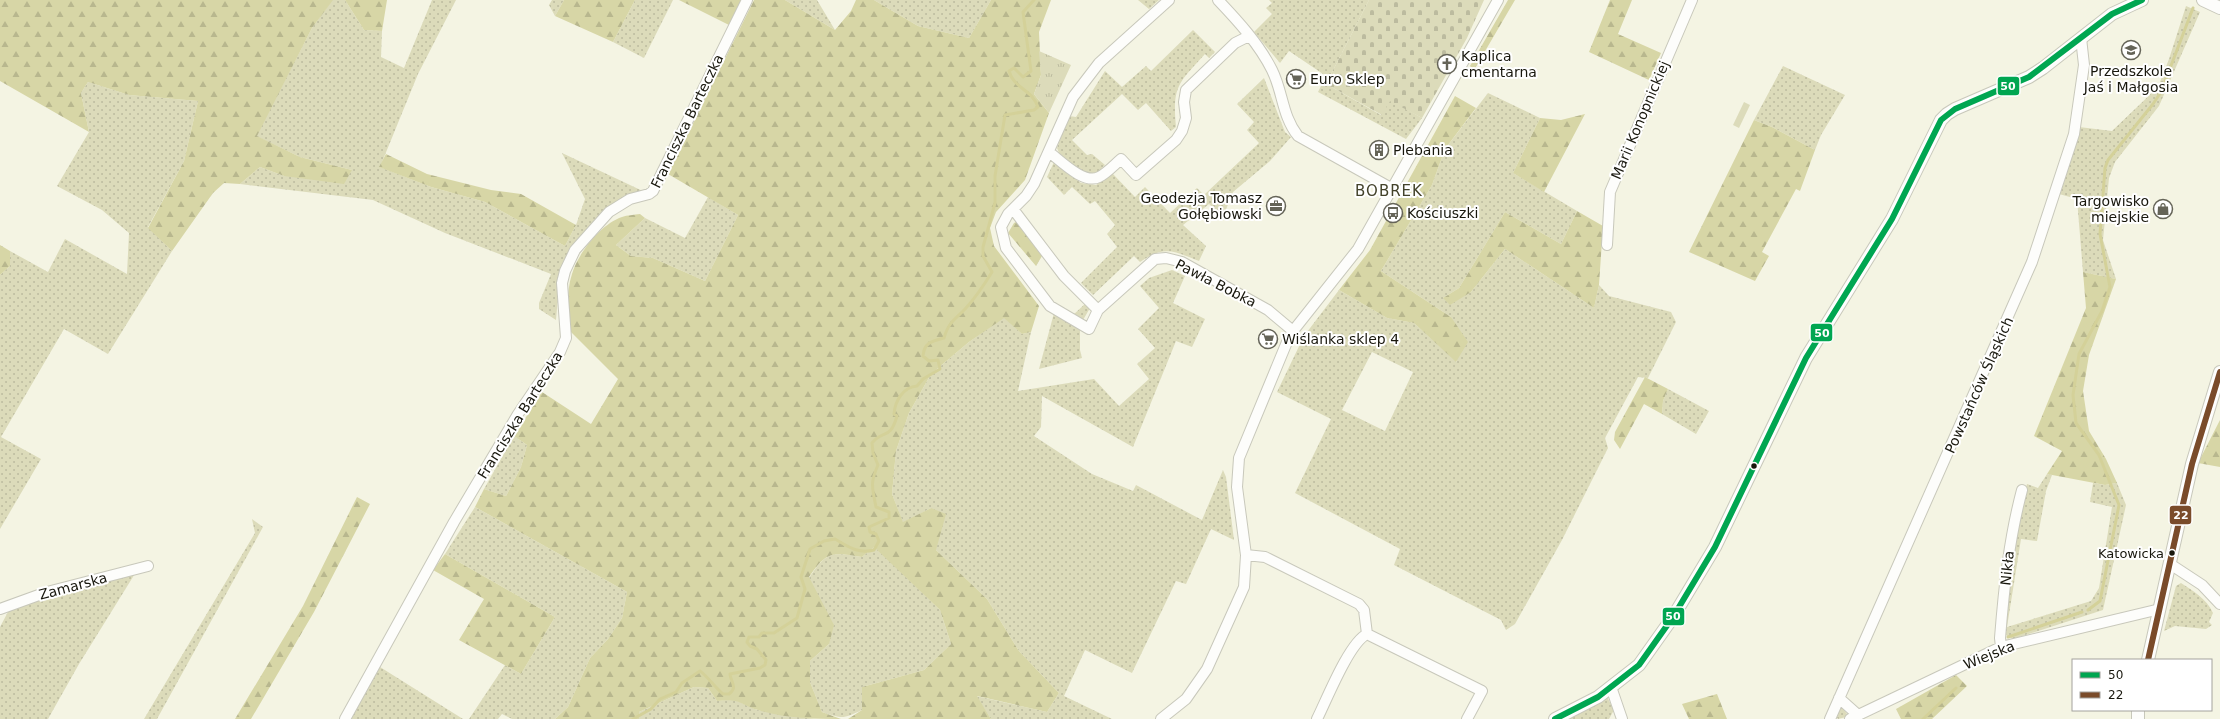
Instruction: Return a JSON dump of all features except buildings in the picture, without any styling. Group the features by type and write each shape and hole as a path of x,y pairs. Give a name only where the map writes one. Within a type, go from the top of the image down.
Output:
{"street":[{"name":"Franciszka Barteczka","path":"345,719 454,522 518,414 560,352 566,338 562,283 565,271 575,250 609,212 630,199 649,194 653,191 747,0"},
{"path":"1098,310 1064,276 1013,209 1034,184 1073,97 1099,63 1169,0"},
{"path":"1218,0 1249,36 1273,71 1289,124 1298,136 1391,188"},
{"path":"1161,719 1186,699 1206,669 1244,587 1246,555 1237,487 1240,458 1243,446 1293,331 1348,263 1498,0"},
{"name":"Marii Konopnickiej","path":"1607,245 1610,192 1692,0"},
{"path":"1555,719 1598,697 1639,665 1673,617 1715,547 1806,358 1892,219 1941,120 1955,109 2033,74 2112,14 2142,0"},
{"path":"2202,0 2220,8"},
{"path":"1049,152 1083,177 1090,179 1099,177 1121,159 1136,175 1176,140 1182,131 1186,118 1184,102 1186,90 1235,43 1249,36"},
{"name":"Powstańców Śląskich","path":"1830,719 1993,355 2032,262 2064,170 2076,126 2084,65 2081,38"},
{"name":"Pawła Bobka","path":"1013,209 1008,214 1001,228 1006,248 1050,306 1089,329 1098,310 1155,259 1166,258 1182,262 1247,297 1268,310 1293,331"},
{"path":"2148,659 2192,464 2216,398 2220,372"},
{"name":"Nikła","path":"2001,647 2000,638 2006,566 2011,529 2022,490"},
{"path":"1246,555 1266,557 1359,604 1364,610 1367,634"},
{"path":"2170,564 2202,585 2220,604"},
{"name":"Zamarska","path":"0,609 47,592 148,566"},
{"name":"Wiejska","path":"1854,717 2001,647 2160,609"},
{"path":"1317,719 1352,650 1360,638 1367,634"},
{"path":"1367,634 1482,691 1467,719"},
{"path":"1611,687 1622,719"},
{"path":"1839,698 1854,717"}],"green space":[{"path":"0,0 333,0 312,28 257,136 300,157 352,170 344,184 284,176 260,167 240,184 224,183 213,193 172,251 148,228 184,161 198,101 129,95 88,82 81,93 89,132 0,81"},
{"path":"332,0 345,0 364,30 382,31 381,57 404,68 432,0 456,0 418,74 380,167 431,187 485,202 565,246 576,225 585,199 562,153 647,193 583,233 560,273 556,320 539,309 539,303 551,274 445,233 373,200 240,184 260,167 284,176 352,170 300,157 256,136 312,28"},
{"path":"345,0 387,0 382,31 364,30"},
{"path":"552,0 564,0 555,16 549,5"},
{"path":"564,0 635,0 613,42 555,16"},
{"path":"635,0 673,0 644,58 613,42"},
{"path":"679,0 741,0 729,25"},
{"path":"754,0 785,0 835,30 851,11 856,0 874,0 918,26 969,38 991,0 1051,0 1039,32 1041,75 1034,94 1049,113 1025,180 996,212 990,228 994,246 1039,306 1031,332 1022,334 1004,318 969,342 931,374 909,413 896,451 892,494 903,522 931,508 946,514 936,550 987,599 1019,651 1059,693 1047,712 977,696 991,719 848,719 862,710 862,687 924,670 951,644 940,610 874,547 862,557 844,554 831,555 815,568 809,577 834,625 829,644 810,661 810,682 822,712 841,719 799,718 768,713 731,700 717,701 708,688 694,687 639,712 639,719 555,719 568,707 590,658 608,639 622,618 627,592 475,507 484,489 506,496 521,467 527,445 514,436 542,392 591,424 618,379 569,330 568,295 570,281 579,257 591,240 606,226 614,221 628,215 640,214 645,218 616,245 631,256 653,258 705,281 738,215 668,174"},
{"path":"785,0 817,0 835,30"},
{"path":"874,0 991,0 969,38 918,26"},
{"path":"1138,0 1159,0 1149,9"},
{"path":"1269,0 1369,0 1326,84 1381,115 1390,100 1422,118 1406,139 1318,92 1326,76 1289,51 1280,63 1254,32 1272,14 1266,8 1272,3"},
{"path":"1369,0 1484,0 1467,38 1422,118 1390,101 1382,115 1326,84"},
{"path":"1508,0 1515,0 1474,70 1470,66"},
{"path":"1610,0 1632,0 1618,34 1661,53 1649,80 1589,52"},
{"path":"2186,6 2200,12 2159,106 2115,162 2109,178 2103,240 2116,279 2083,272 2077,199 2059,194 2079,127 2112,131 2158,87 2169,59"},
{"path":"1193,30 1215,52 1209,58 1205,54 1183,79 1179,86 1175,102 1176,127 1171,131 1146,103 1138,110 1122,94 1072,140 1087,155 1092,154 1105,165 1095,175 1087,176 1059,153 1057,148 1069,116 1076,117 1105,71 1122,87 1146,66 1151,71"},
{"path":"1039,51 1071,65 1049,113 1034,94 1041,75"},
{"path":"1783,66 1845,95 1821,135 1815,150 1772,127 1754,120"},
{"path":"1264,78 1285,132 1291,137 1270,161 1233,192 1223,217 1209,204 1183,225 1206,246 1199,261 1169,251 1156,253 1140,262 1134,256 1093,295 1081,283 1117,247 1107,234 1115,225 1095,201 1090,204 1072,187 1064,195 1047,177 1054,162 1081,183 1096,185 1112,173 1135,197 1145,187 1170,213 1197,188 1204,195 1259,143 1247,130 1254,122 1237,104"},
{"path":"88,82 129,95 198,101 184,161 148,227 172,251 108,354 64,329 1,437 41,459 0,529 0,275 10,266 10,251 48,272 65,239 127,274 129,233 102,210 57,186 89,132 81,93"},
{"path":"1488,93 1540,118 1513,173 1577,211 1561,244 1505,212 1459,288 1443,298 1471,292 1505,249 1594,308 1599,285 1609,296 1671,312 1676,322 1648,378 1638,377 1605,438 1608,448 1562,540 1515,624 1506,630 1501,620 1394,565 1400,549 1295,493 1331,419 1277,392 1304,336 1339,290 1387,318 1414,323 1457,362 1451,317 1381,271 1432,185 1445,149","holes":["1372,352 1413,372 1385,431 1342,410"]},
{"path":"1455,96 1476,108 1445,149 1432,185 1381,271 1451,317 1468,342 1456,362 1414,323 1387,318 1339,290 1370,250"},
{"path":"1744,102 1750,105 1739,128 1733,125"},
{"path":"1585,114 1544,192 1513,173 1540,118 1561,120"},
{"path":"1754,120 1772,127 1815,150 1800,191 1796,189 1762,252 1769,256 1755,281 1689,252"},
{"path":"386,154 427,174 491,190 521,194 576,225 565,246 485,202 431,187 379,167"},
{"path":"708,197 738,215 705,281 653,258 631,256 616,245 645,218 685,238"},
{"path":"1577,211 1603,226 1599,285 1594,308 1505,249 1471,292 1450,305 1443,298 1459,288 1505,212 1561,244"},
{"path":"1018,221 1042,256 1036,266 1008,233 1014,223"},
{"path":"0,245 10,251 10,266 0,275"},
{"path":"1172,270 1185,276 1173,303 1205,319 1192,347 1176,341 1133,447 1042,396 1041,427 1034,436 1092,474 1133,491 1136,485 1202,520 1223,470 1226,477 1234,540 1211,529 1186,584 1176,581 1132,673 1085,650 1064,696 1112,719 991,719 976,696 1047,712 1059,693 1019,651 987,599 936,550 931,508 903,523 892,494 896,451 909,413 931,374 969,342 1004,317 1022,334 1031,332 1018,391 1094,379 1119,406 1149,379 1137,364 1155,348 1138,329 1159,308 1140,286 1149,278"},
{"path":"2083,272 2116,279 2089,355 2083,391 2089,431 2106,459 2117,483 2105,485 2047,474 2062,451 2034,436 2086,308"},
{"path":"1086,303 1090,308 1083,320 1073,315"},
{"path":"1054,313 1080,329 1080,350 1082,358 1039,369"},
{"path":"1645,377 1668,389 1663,401 1662,414 1644,404 1620,449 1614,440 1615,432"},
{"path":"1668,389 1709,411 1696,434 1662,414 1663,401"},
{"path":"2220,420 2220,467 2198,463"},
{"path":"514,436 527,445 521,467 506,496 484,489"},
{"path":"2047,474 2052,475 2046,491 2037,541 2021,539 2007,627 2091,601 2099,588 2112,507 2090,502 2093,483 2105,485 2117,483 2126,505 2103,610 2013,639 2004,634 2014,530 2027,484 2038,488"},
{"path":"357,497 370,504 314,612 251,719 235,719 303,606"},
{"path":"475,507 627,592 622,618 608,639 590,658 568,707 555,719 512,719 502,714 498,719 469,719 505,665 521,674 555,617 445,554"},
{"path":"252,519 263,527 157,719 144,719 255,533"},
{"path":"875,546 940,610 951,644 924,670 862,687 862,710 843,717 834,716 822,712 810,682 810,661 829,644 809,578 815,569 826,558 836,554 862,557"},
{"path":"445,554 555,617 521,674 459,640 484,599 433,570"},
{"path":"136,572 79,664 48,719 0,719 0,627 9,610 46,595"},
{"path":"2181,583 2199,596 2213,613 2209,622 2212,625 2206,629 2175,626 2164,631 2176,586"},
{"path":"380,667 463,719 351,719"},
{"path":"1956,675 1967,686 1932,719 1901,719 1896,709"},
{"path":"694,687 708,688 717,701 733,699 757,710 814,719 639,719 639,712"},
{"path":"1717,694 1727,719 1689,719 1682,704"},
{"path":"1606,695 1614,710 1609,719 1569,719 1568,717"},
{"path":"1841,706 1847,714 1846,717 1838,719 1836,716"}],"waterway":[{"path":"633,719 651,709 660,699 676,692 682,683 700,671 723,694 729,694 732,692 734,687 730,674 760,668 765,665 766,660 757,649 750,646 747,642 749,637 759,637 762,633 774,633 797,618 805,589 801,577 810,549 824,541 835,539 858,550 874,550 879,541 876,534 870,532 869,527 889,518 889,512 876,507 872,485 878,465 873,453 872,443 892,429 897,416 894,414 896,404 904,392 917,386 923,379 940,369 938,360 929,361 923,356 925,348 930,343 944,338 950,324 973,300 992,272 983,256 983,247 995,203 995,176 1005,115 1034,110 1038,107 1032,96 1015,82 1009,71 1014,68 1023,77 1031,71 1023,12 1034,0"},
{"path":"2088,610 2100,601 2119,505 2099,455 2076,423 2073,395 2079,354 2102,311 2110,287 2100,234 2105,168 2108,160 2161,92 2193,8"},
{"path":"2008,637 2082,612"},
{"path":"1923,719 1956,688"}],"transit line":[{"name":"50","path":"1555,719 1598,697 1639,665 1673,617 1715,547 1806,358 1892,219 1941,120 1955,109 2029,77 2112,14 2142,0"},
{"name":"22","path":"2148,659 2192,464 2220,372"}],"place":[{"name":"Przedszkole Jaś i Małgosia","path":"2131,50"},
{"name":"Kaplica cmentarna","path":"1447,64"},
{"name":"Euro Sklep","path":"1296,79"},
{"name":"Plebania","path":"1379,150"},
{"name":"Geodezja Tomasz Gołębiowski","path":"1276,206"},
{"name":"Targowisko miejskie","path":"2163,209"},
{"name":"Kościuszki","path":"1393,213"},
{"name":"Wiślanka sklep 4","path":"1268,339"},
{"name":"Katowicka","path":"2172,553"}],"district":[{"name":"BOBREK","path":"1389,191"}]}
